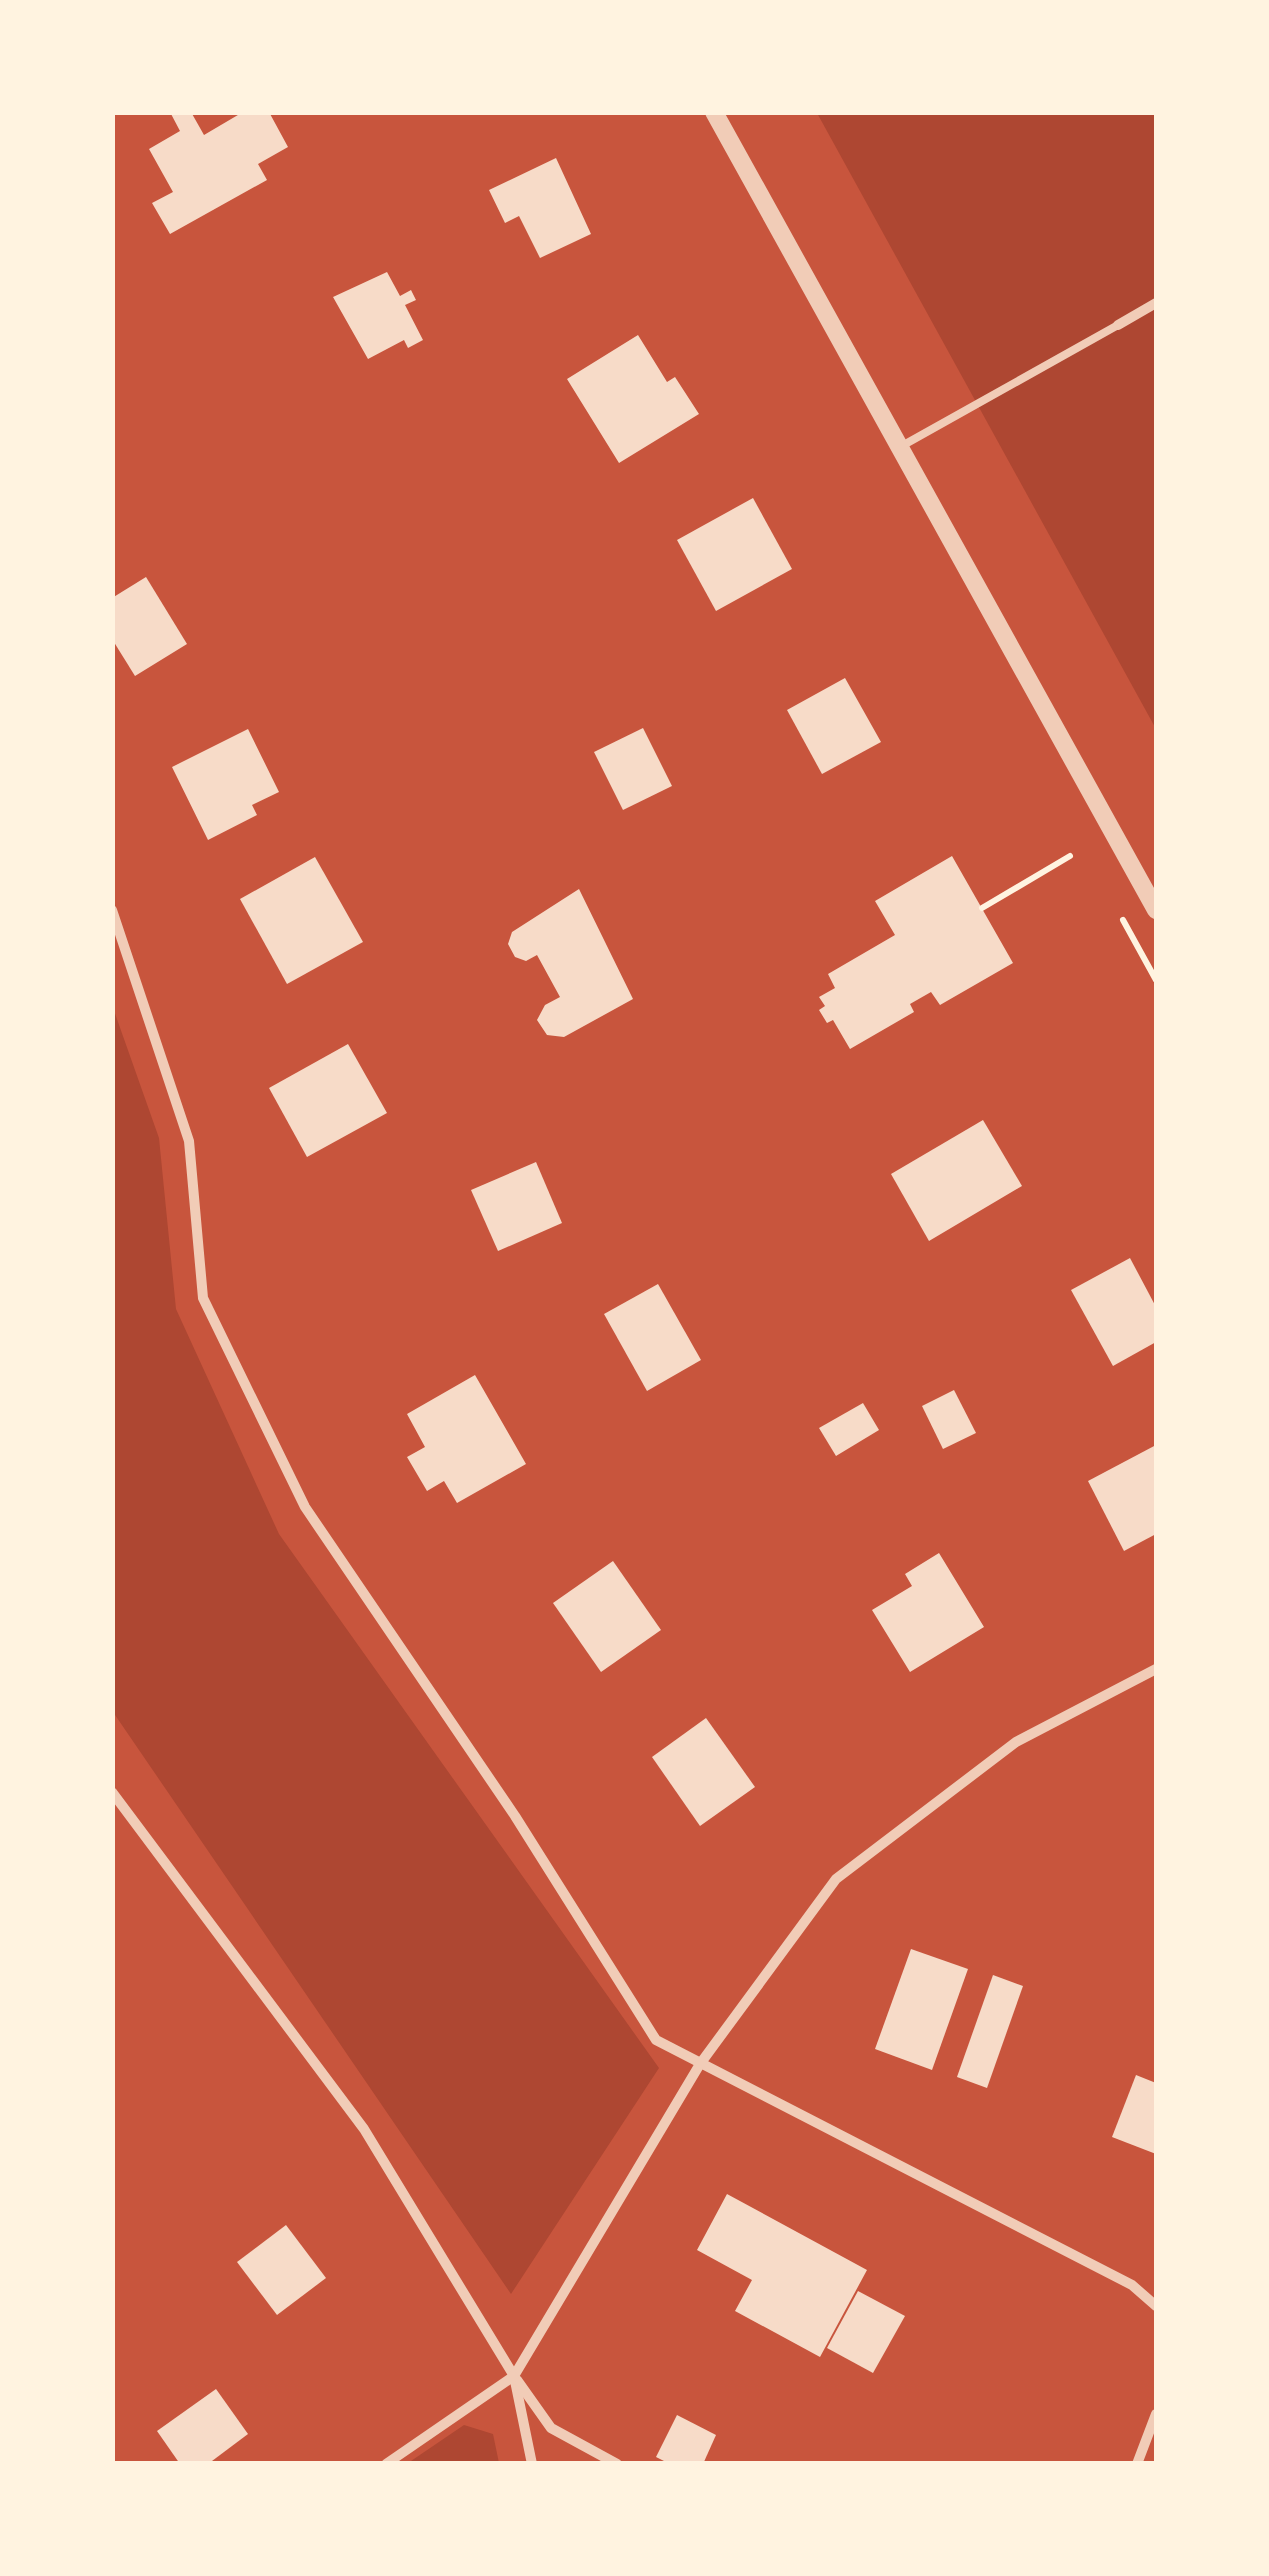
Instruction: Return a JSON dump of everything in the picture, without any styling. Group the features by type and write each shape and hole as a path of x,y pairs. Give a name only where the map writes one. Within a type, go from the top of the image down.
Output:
{"street":[{"path":"714,112 1156,910"},
{"path":"1118,325 1156,303"},
{"path":"112,910 189,1141 203,1298 304,1507 514,1816 656,2040 1132,2285 1156,2306"},
{"path":"386,2464 514,2376 700,2064 836,1879 1016,1742 1156,1668"},
{"path":"112,1792 364,2128 514,2376 551,2428 617,2464"},
{"path":"514,2376 532,2464"},
{"path":"1137,2464 1156,2414"}],"lane":[{"path":"900,447 1118,325"}],"path":[{"path":"982,908 1070,856"}],"shaded area":[{"path":"817,113 1156,113 1156,729"},
{"path":"112,1005 159,1138 176,1309 279,1534 659,2068 511,2294 113,1712"},
{"path":"464,2425 493,2434 499,2463 408,2463"}],"building":[{"path":"170,112 191,112 204,135 243,112 269,112 288,147 258,164 267,180 170,234 152,203 173,192 149,149 180,131"},
{"path":"556,158 591,234 540,258 519,216 505,223 489,190"},
{"path":"387,272 400,296 411,290 416,300 405,305 423,340 408,348 404,340 368,359 333,297"},
{"path":"638,335 667,382 675,377 699,414 619,463 567,379"},
{"path":"753,498 792,569 716,611 677,540"},
{"path":"146,577 187,644 135,676 112,639 112,598"},
{"path":"845,678 881,742 822,774 787,710"},
{"path":"643,728 672,786 623,810 594,752"},
{"path":"248,729 279,792 252,805 257,815 208,840 172,767"},
{"path":"952,856 1013,963 940,1005 931,992 910,1004 914,1012 850,1049 833,1020 827,1023 819,1010 825,1006 819,997 835,988 828,974 895,935 875,901"},
{"path":"315,857 363,942 287,984 240,899"},
{"path":"579,889 633,999 564,1037 547,1035 537,1020 545,1005 560,997 537,955 526,961 515,957 508,944 512,932"},
{"path":"348,1044 387,1113 307,1157 269,1088"},
{"path":"983,1120 1022,1186 929,1241 891,1174"},
{"path":"536,1162 562,1223 498,1251 471,1190"},
{"path":"1130,1258 1156,1307 1156,1342 1113,1366 1071,1290"},
{"path":"658,1284 701,1360 647,1391 604,1314"},
{"path":"475,1375 526,1464 457,1503 444,1481 427,1491 407,1457 425,1447 407,1414"},
{"path":"954,1390 976,1433 943,1449 922,1406"},
{"path":"863,1403 879,1430 836,1456 819,1428"},
{"path":"1156,1445 1156,1534 1124,1551 1088,1481"},
{"path":"939,1553 984,1627 910,1672 872,1610 912,1586 905,1574"},
{"path":"613,1561 661,1630 601,1672 553,1603"},
{"path":"706,1718 755,1787 700,1826 652,1757"},
{"path":"911,1949 968,1969 932,2070 875,2049"},
{"path":"993,1975 1023,1986 987,2088 957,2077"},
{"path":"1136,2075 1156,2083 1156,2154 1112,2137"},
{"path":"727,2194 867,2270 820,2357 735,2311 752,2280 697,2250"},
{"path":"286,2225 326,2278 277,2315 237,2262"},
{"path":"858,2291 905,2316 873,2373 827,2348"},
{"path":"216,2389 248,2434 208,2464 180,2464 157,2431"},
{"path":"677,2415 716,2435 703,2464 670,2464 656,2457"}]}
